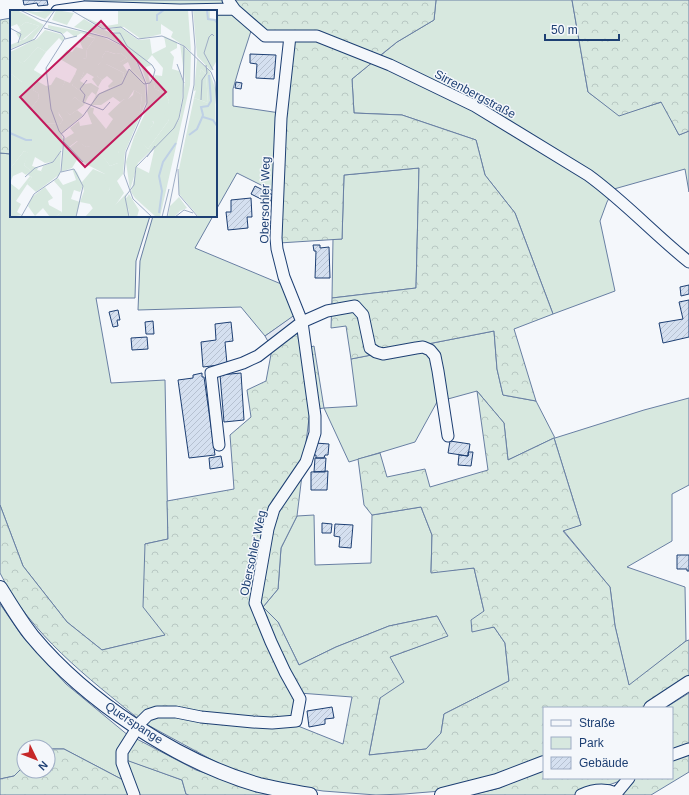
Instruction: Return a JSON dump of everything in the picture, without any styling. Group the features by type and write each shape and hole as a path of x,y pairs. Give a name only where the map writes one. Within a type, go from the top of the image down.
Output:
{"main road":[{"name":"Querspange","path":"0,588 32,635 68,674 100,701 137,728 194,759 240,779 310,795"},
{"path":"653,707 689,683"},
{"path":"442,795 496,781 543,763"}],"street":[{"path":"63,10 85,7 180,10 231,5"},
{"name":"Sirrenbergstraße","path":"231,5 265,36 317,36 390,64 476,106 588,176 604,188 689,262"},
{"name":"Obersohler Weg","path":"134,795 124,771 121,757 122,749 148,715 156,712 176,712 201,717 272,723 296,720 300,699 285,672 255,603 268,529 274,509 306,462 315,433 315,416 302,322 284,277 277,249 276,238 281,118 290,36"},
{"path":"220,445 211,373 244,363 258,356 302,322 327,311 355,306 363,315 370,348 376,352 383,354 424,347 430,350 435,356 448,436"},
{"path":"673,755 689,749"},
{"path":"581,795 592,791 607,790 615,794 628,779"}],"green space":[{"path":"84,0 226,0 231,7 85,6"},
{"path":"232,0 436,0 434,20 397,42 377,58 317,34 265,34"},
{"path":"436,0 572,0 588,92 619,115 662,102 679,135 689,131 689,192 685,169 614,189 607,202 600,221 615,291 553,314 515,213 485,175 476,140 402,115 354,113 352,79 397,42 434,20"},
{"path":"572,0 689,0 689,131 679,135 661,102 619,116 588,92"},
{"path":"233,11 252,28 233,89 233,106 280,113 275,192 237,173 217,208 217,12"},
{"path":"10,18 10,154 0,153 0,20"},
{"path":"291,37 314,38 374,61 352,79 354,113 402,115 476,140 485,175 515,213 553,314 514,329 536,401 503,395 497,369 494,331 351,359 346,326 331,328 332,298 416,288 419,168 344,175 342,239 279,243 279,177"},
{"path":"0,153 10,154 10,217 150,217 136,261 135,298 96,298 111,383 165,380 168,539 145,544 166,635 102,650 67,622 23,566 0,505"},
{"path":"419,168 416,288 332,298 333,239 342,239 344,175"},
{"path":"153,217 212,217 195,248 286,286 297,314 265,336 241,307 138,310 140,261"},
{"path":"494,331 497,369 503,395 536,401 555,438 644,410 689,398 689,485 672,494 672,541 627,567 685,587 686,641 629,686 615,626 610,587 563,530 581,525 554,438 508,460 504,423 477,391 437,402 415,442 349,462 324,408 357,406 351,359"},
{"path":"297,332 305,349 314,346 324,408 310,410 297,516 281,548 278,589 263,607 278,622 299,665 336,647 389,626 437,616 448,636 390,657 404,682 380,698 369,755 426,749 441,733 444,714 509,681 505,643 494,627 472,632 471,620 484,611 474,568 431,573 432,535 421,507 372,515 364,505 358,459 380,453 387,477 425,469 430,487 488,470 477,391 504,423 508,460 554,438 581,525 563,531 610,587 615,626 629,685 689,640 689,675 643,707 543,707 543,759 441,791 376,795 323,791 261,781 227,768 146,724 151,717 158,714 293,724 343,744 352,697 299,693 294,720 272,721 175,708 140,720 100,688 62,654 27,616 12,595 0,573 0,505 23,566 67,622 102,650 165,635 143,607 145,544 168,539 167,501 234,489 230,435 251,417 247,390 266,381 272,349"},
{"path":"421,507 432,535 431,572 474,568 484,611 472,631 494,627 505,643 509,681 444,714 441,733 426,749 369,755 390,657 447,636 437,616 389,626 336,647 299,665 278,622 263,607 278,589 281,548 297,516 314,515 315,565 371,563 372,515"},
{"path":"0,604 22,636 66,684 129,736 125,781 64,749 56,749 56,739 16,739 16,774 14,776 0,779"},
{"path":"689,693 689,743 673,749 673,707 667,707"},
{"path":"133,737 196,770 260,792 278,795 186,794 182,780 126,760 124,749"},
{"path":"56,749 64,749 125,781 130,795 0,795 0,779 14,776 16,774 16,779 56,779"},
{"path":"689,754 689,772 651,795 621,795 635,779 673,779 673,760"},
{"path":"127,760 182,780 186,794 190,795 137,795"},
{"path":"543,770 543,779 622,779 580,795 470,795 496,789"}],"shaded area":[{"path":"296,314 299,322 270,345 265,336"}],"building":[{"path":"23,0 47,0 48,5 38,6 37,3 24,5"},
{"path":"250,54 276,55 274,79 256,78 257,64 250,63"},
{"path":"236,82 242,83 241,89 235,88"},
{"path":"255,186 273,195 269,203 251,194"},
{"path":"251,198 252,217 247,217 248,228 228,230 226,212 231,212 231,200"},
{"path":"313,245 320,245 320,248 329,247 330,278 315,278 316,251 314,251"},
{"path":"689,285 689,294 681,296 680,287"},
{"path":"689,300 689,337 663,343 659,323 683,319 679,302"},
{"path":"118,310 120,320 117,320 118,326 113,327 109,312"},
{"path":"153,321 154,334 146,334 145,322"},
{"path":"231,322 233,341 225,342 227,364 203,367 201,342 216,340 215,324"},
{"path":"147,337 148,349 132,350 131,338"},
{"path":"202,373 202,377 204,377 215,455 189,458 178,380 193,378 193,375"},
{"path":"241,373 244,420 224,422 220,375"},
{"path":"450,441 470,444 468,456 448,453"},
{"path":"315,443 329,444 328,455 325,455 324,458 316,458 316,455 314,455"},
{"path":"468,452 473,452 471,466 458,465 459,455 468,456"},
{"path":"221,456 223,467 210,469 209,458"},
{"path":"315,458 326,458 325,472 314,472"},
{"path":"328,471 327,490 311,490 311,472"},
{"path":"322,523 332,524 331,533 322,533"},
{"path":"335,524 353,525 351,548 339,547 340,537 334,536"},
{"path":"677,555 689,555 689,571 687,571 687,569 677,569"},
{"path":"332,707 334,718 325,719 325,724 309,727 307,711"}]}
